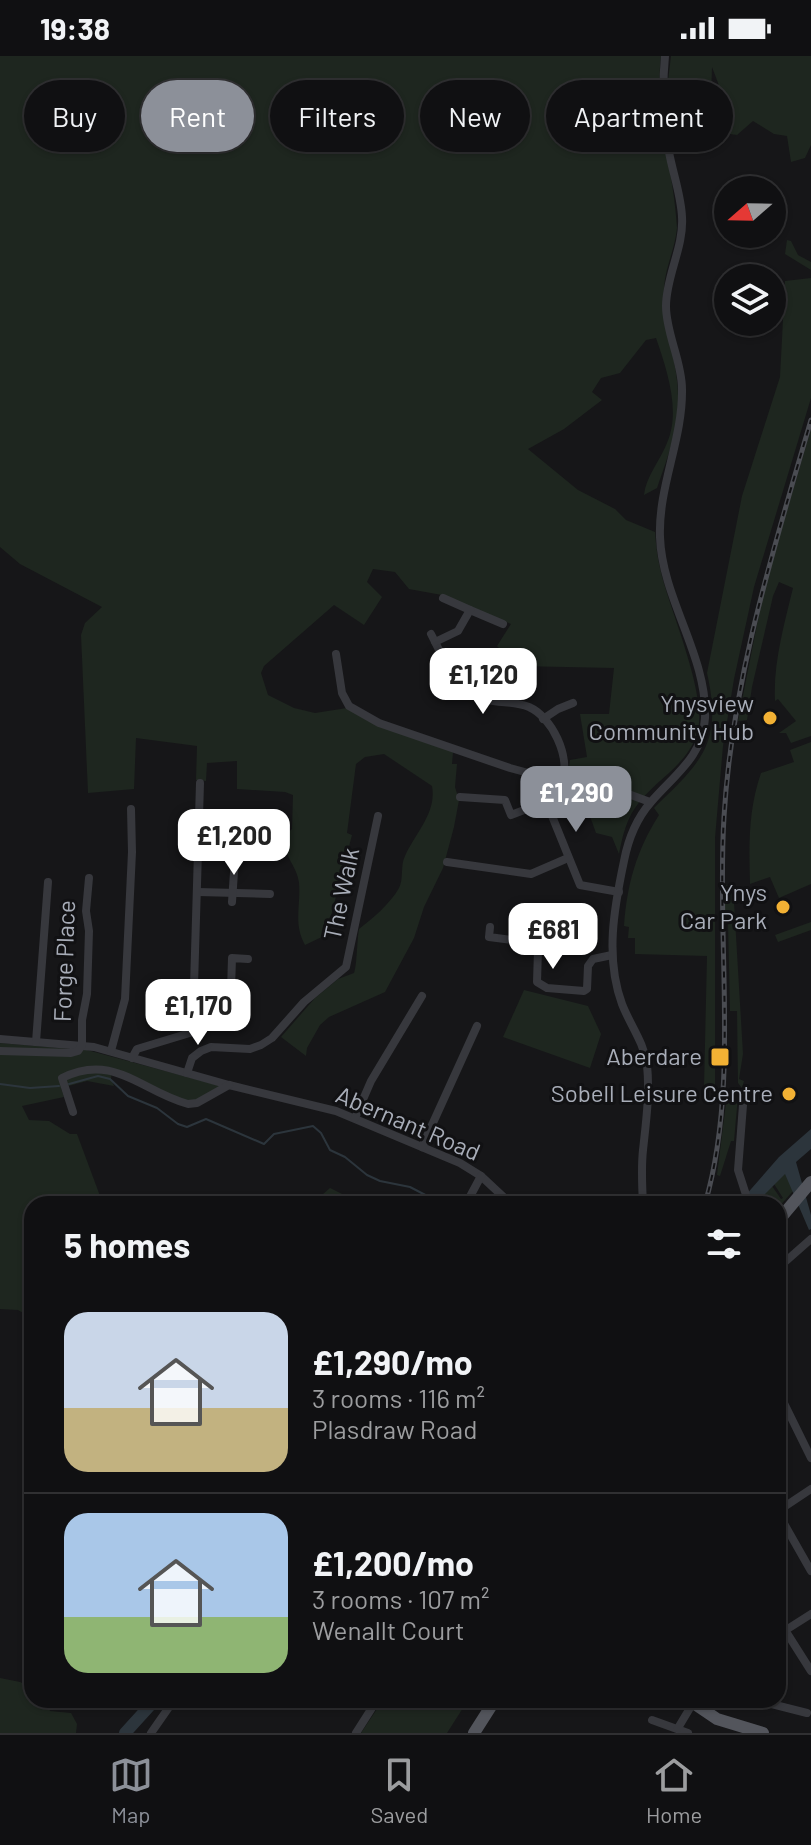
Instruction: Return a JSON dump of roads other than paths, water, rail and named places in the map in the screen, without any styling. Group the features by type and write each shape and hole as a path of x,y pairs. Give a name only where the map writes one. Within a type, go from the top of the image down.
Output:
{"main road":[{"path":"786,1211 808,1186"},
{"path":"474,1733 490,1708"},
{"path":"700,1708 717,1719 763,1733"}],"street":[{"path":"643,1196 647,1064 617,987 612,955 619,892 631,836 650,802 691,761 702,741 706,717 698,670 665,574 660,537 662,502 682,414 682,384 666,311 667,287 683,222 663,102 665,56"},
{"path":"443,598 503,624"},
{"path":"470,610 458,631 433,638 464,688 492,702 530,708 543,719 565,756 562,781"},
{"path":"336,654 342,693 349,706 379,723 510,768 650,802"},
{"path":"543,719 573,703"},
{"path":"535,774 580,885 619,892"},
{"path":"132,1058 137,1049 193,1032 197,992 194,986 200,783"},
{"path":"460,797 505,800 511,815 545,802"},
{"path":"111,1051 125,999 131,809"},
{"name":"The Walk","path":"187,1073 192,1058 211,1047 250,1049 261,1045 304,1002 346,967 378,816"},
{"path":"233,898 237,827 254,828"},
{"path":"447,862 531,874 568,858"},
{"name":"Forge Place","path":"82,1045 82,1020 87,994 89,931 86,911 89,878"},
{"path":"36,1042 48,882"},
{"path":"198,892 233,898 270,894"},
{"path":"489,936 535,943 538,950 537,982 540,986 560,990 587,989 588,966 593,959 612,955"},
{"path":"197,992 227,993 231,990 232,958 248,959"},
{"path":"355,1118 371,1081 422,996"},
{"path":"422,1147 477,1026"},
{"name":"Abernant Road","path":"0,1039 82,1045 111,1051 355,1118 460,1163 481,1176 502,1196"},
{"path":"0,1051 71,1053 78,1051 82,1045"},
{"path":"73,1112 61,1083 62,1078 91,1069 122,1073 188,1104 197,1103 229,1085"},
{"path":"744,1092 738,1170 746,1196"},
{"path":"470,1196 481,1176"},
{"path":"786,1261 811,1239"},
{"path":"786,1407 811,1458"},
{"path":"786,1506 811,1489"},
{"path":"786,1526 811,1571"},
{"path":"786,1630 811,1614"},
{"path":"786,1638 811,1671"},
{"path":"151,1733 168,1708"},
{"path":"356,1733 372,1708"},
{"path":"678,1728 688,1708"},
{"path":"786,1708 807,1713"},
{"path":"652,1720 688,1733"}],"waterway":[{"path":"69,1084 98,1076 110,1079 128,1096 157,1108 178,1124 187,1127 206,1119 264,1144 274,1134 313,1126 321,1133 330,1150 345,1157 367,1175 410,1187 427,1196"},
{"path":"0,1084 30,1088 59,1086"},
{"path":"125,1733 148,1708"}],"railway":[{"path":"707,1196 722,1110 725,1012 722,865 728,766 756,616 811,420"}],"place":[{"name":"Ynysview Community Hub","path":"770,718"},
{"name":"Ynys Car Park","path":"783,907"},
{"name":"Aberdare","path":"720,1057"},
{"name":"Sobell Leisure Centre","path":"789,1094"}]}
